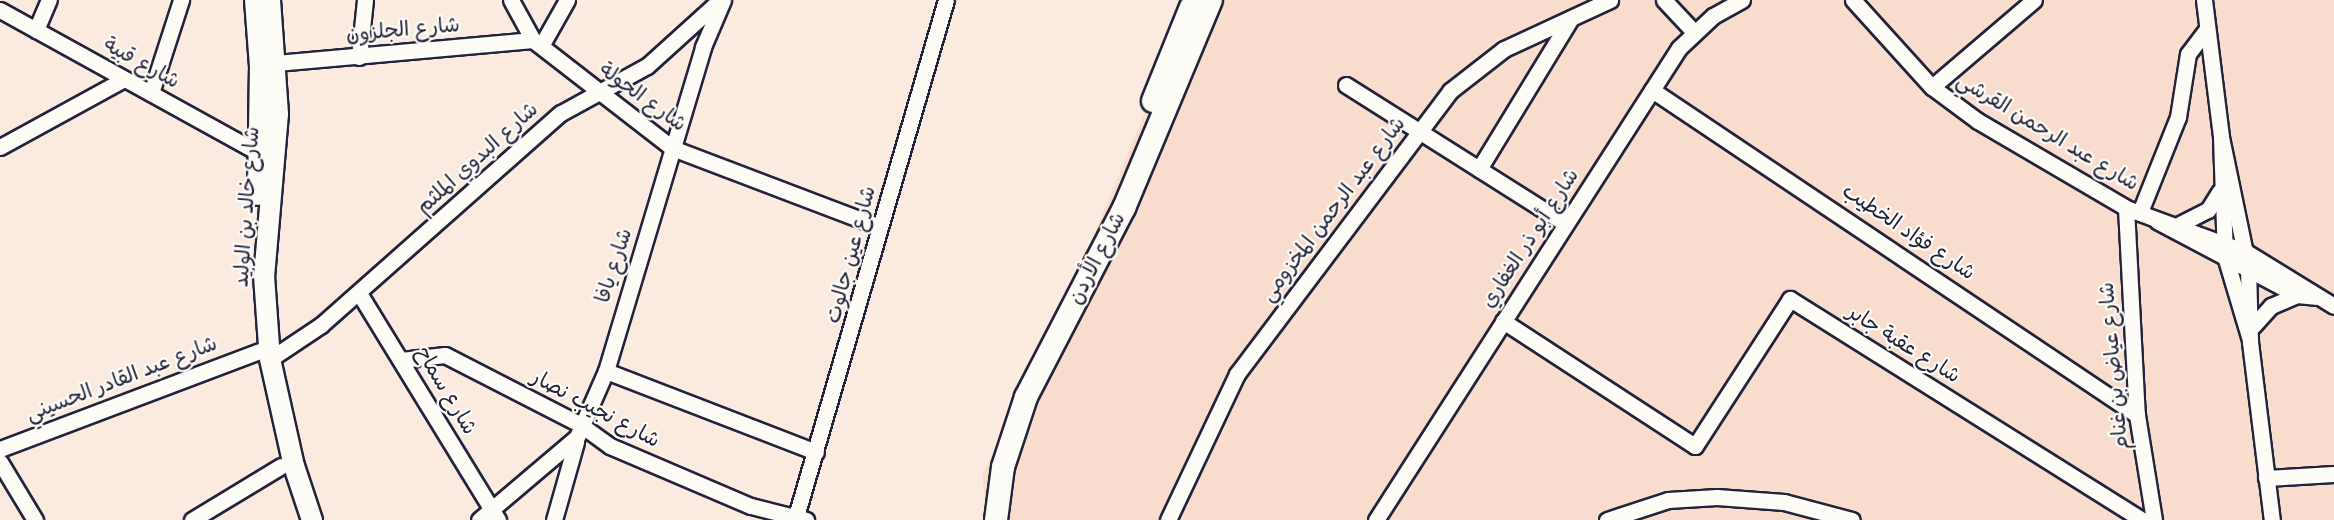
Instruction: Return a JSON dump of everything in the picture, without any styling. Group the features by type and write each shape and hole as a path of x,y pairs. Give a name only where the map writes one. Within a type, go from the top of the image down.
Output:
{"highway":[{"name":"شارع الأردن","path":"985,520 995,451 1019,379 1108,212 1195,0"},
{"name":"شارع الأردن","path":"996,520 1003,467 1026,397 1124,208 1211,0"}],"main road":[{"name":"شارع خالد بن الوليد","path":"255,0 261,154 251,279 265,355 280,466 300,520"},
{"name":"شارع خالد بن الوليد","path":"270,0 278,114 264,276 265,355 294,466 312,520"}],"street":[{"path":"36,30 49,0"},
{"path":"151,93 181,0"},
{"path":"359,57 365,0"},
{"name":"شارع الحولة","path":"511,0 537,43 596,92 672,148 880,227"},
{"path":"537,43 567,0"},
{"name":"شارع البدوي الملثم","path":"265,355 359,293 561,113 654,61 722,0"},
{"name":"شارع يافا","path":"479,520 496,516 579,431 606,371 672,148 722,0"},
{"name":"شارع عين جالوت","path":"799,519 816,452 946,0"},
{"name":"شارع عبد الرحمن المخزومي","path":"1168,520 1237,374 1420,132 1469,73 1571,17 1611,0"},
{"path":"1664,0 1694,32"},
{"name":"شارع أبو ذر الغفاري","path":"1376,520 1652,90 1694,32 1742,0"},
{"name":"شارع عبد الرحمن القرشي","path":"1853,0 1932,87 1978,121 2175,234 2247,259 2334,306"},
{"path":"1932,87 2034,0"},
{"path":"2204,0 2221,138 2247,259 2253,326 2250,342"},
{"name":"شارع قبية","path":"0,10 261,154"},
{"path":"1479,169 1571,17"},
{"path":"2139,212 2178,117 2188,54 2207,29"},
{"name":"شارع الجلزون","path":"276,63 537,43"},
{"path":"0,147 124,79"},
{"path":"1346,85 1566,224"},
{"name":"شارع فؤاد الخطيب","path":"1652,90 1840,213 2137,415"},
{"path":"2221,138 2220,191 2226,250 2250,342 2272,520"},
{"path":"2180,224 2208,210 2220,191"},
{"name":"شارع عبد الرحمن القرشي","path":"2139,212 2180,224 2226,250"},
{"name":"شارع عياض بن غنام","path":"2139,212 2137,415 2154,520"},
{"name":"شارع عبد الرحمن القرشي","path":"2247,259 2297,295 2315,297"},
{"name":"شارع سماح","path":"359,293 496,516"},
{"path":"2253,326 2271,306 2297,295"},
{"name":"شارع عقبة جابر","path":"1503,321 1695,446 1790,299 2142,520"},
{"name":"شارع عبد القادر الحسيني","path":"0,449 265,355"},
{"name":"شارع نجيب نصار","path":"401,360 446,355 579,431 610,446 751,506 799,519"},
{"path":"606,371 816,452"},
{"path":"555,520 579,431"},
{"path":"0,462 35,520"},
{"path":"192,520 280,466"},
{"path":"2266,478 2334,474"},
{"path":"1607,520 1668,500 1717,497 1784,502 1852,520"}],"shaded area":[{"path":"1192,0 2334,0 2334,520 988,520 982,476 1076,278"}]}
